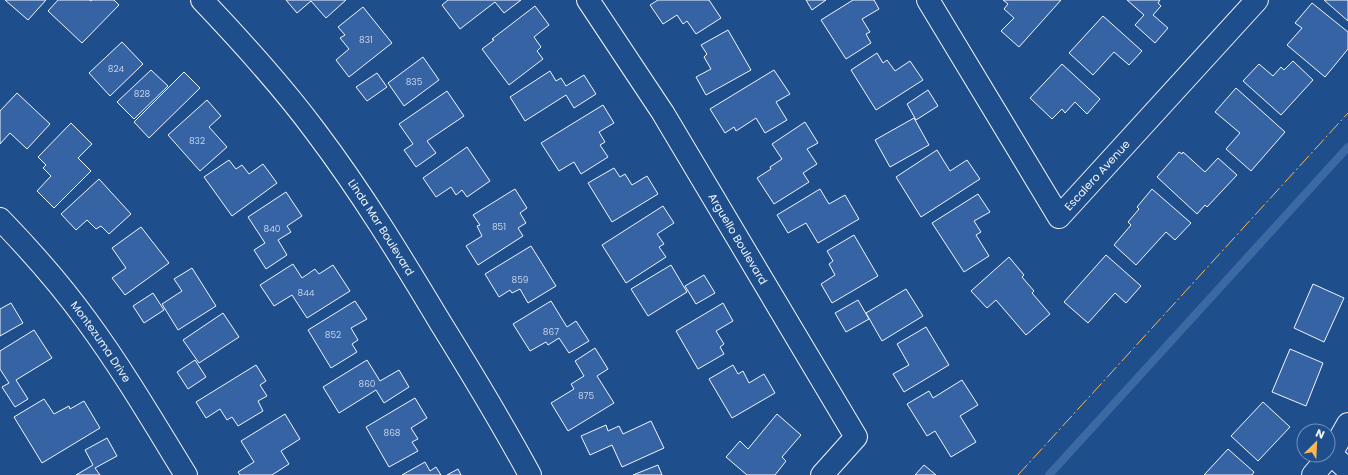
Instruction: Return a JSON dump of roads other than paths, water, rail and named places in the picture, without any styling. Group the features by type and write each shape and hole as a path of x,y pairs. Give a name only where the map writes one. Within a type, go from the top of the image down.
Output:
{"street":[{"name":"Linda Mar Boulevard","path":"202,0 276,81 316,131 352,182 387,233 506,431 530,475"},
{"name":"Arguello Boulevard","path":"588,0 663,113 856,437 822,475"},
{"name":"Escalero Avenue","path":"928,0 1059,217 1257,0"},
{"name":"Montezuma Drive","path":"0,219 33,253 87,321 138,396 186,475"},
{"path":"1336,445 1348,424"},
{"path":"1336,459 1348,470"},
{"path":"1313,475 1323,463"}],"waterway":[{"path":"1049,475 1348,147"}]}
